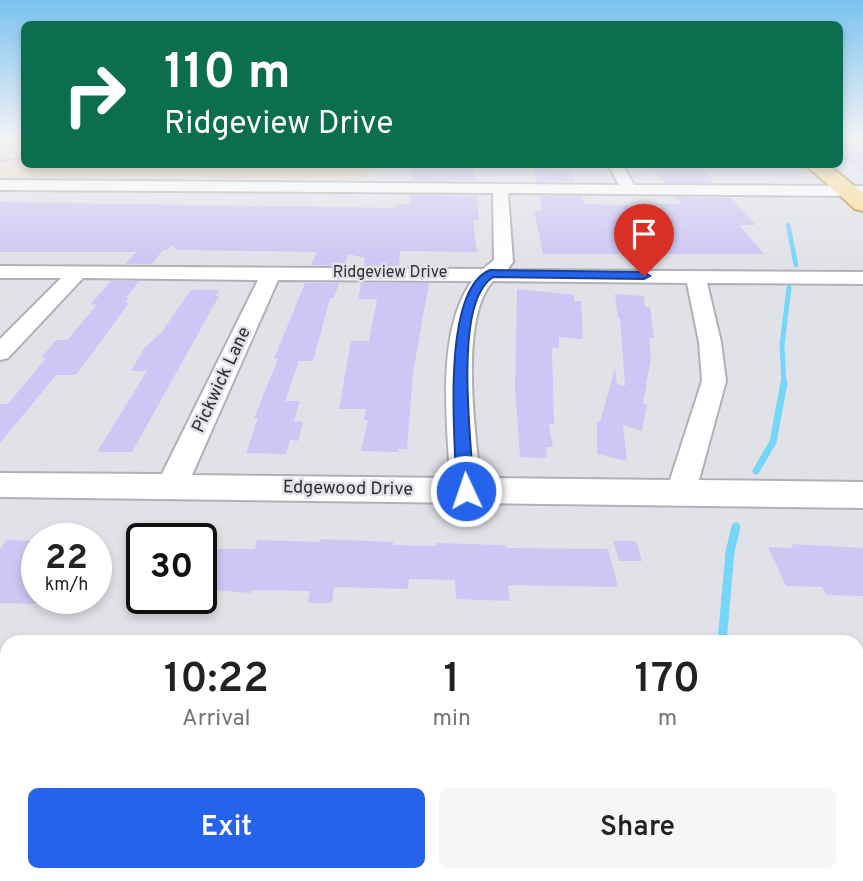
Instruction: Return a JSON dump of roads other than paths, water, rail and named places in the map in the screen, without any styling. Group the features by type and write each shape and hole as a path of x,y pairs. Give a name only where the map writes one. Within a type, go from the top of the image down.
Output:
{"main road":[{"path":"833,177 858,195"}],"street":[{"path":"622,177 629,189"},
{"path":"0,185 383,182 500,189 629,189 858,195"},
{"path":"466,491 460,380 465,322 475,289 504,262 500,189"},
{"name":"Ridgeview Drive","path":"0,272 490,273 863,278"},
{"name":"Pickwick Lane","path":"171,487 272,272"},
{"path":"0,353 77,273"},
{"path":"681,492 714,381 710,342 696,276"},
{"name":"Edgewood Drive","path":"0,485 863,495"}],"waterway":[{"path":"788,225 796,265"},
{"path":"784,383 782,345 789,288"},
{"path":"756,471 773,442 784,383"},
{"path":"723,635 730,552 736,527"}]}
